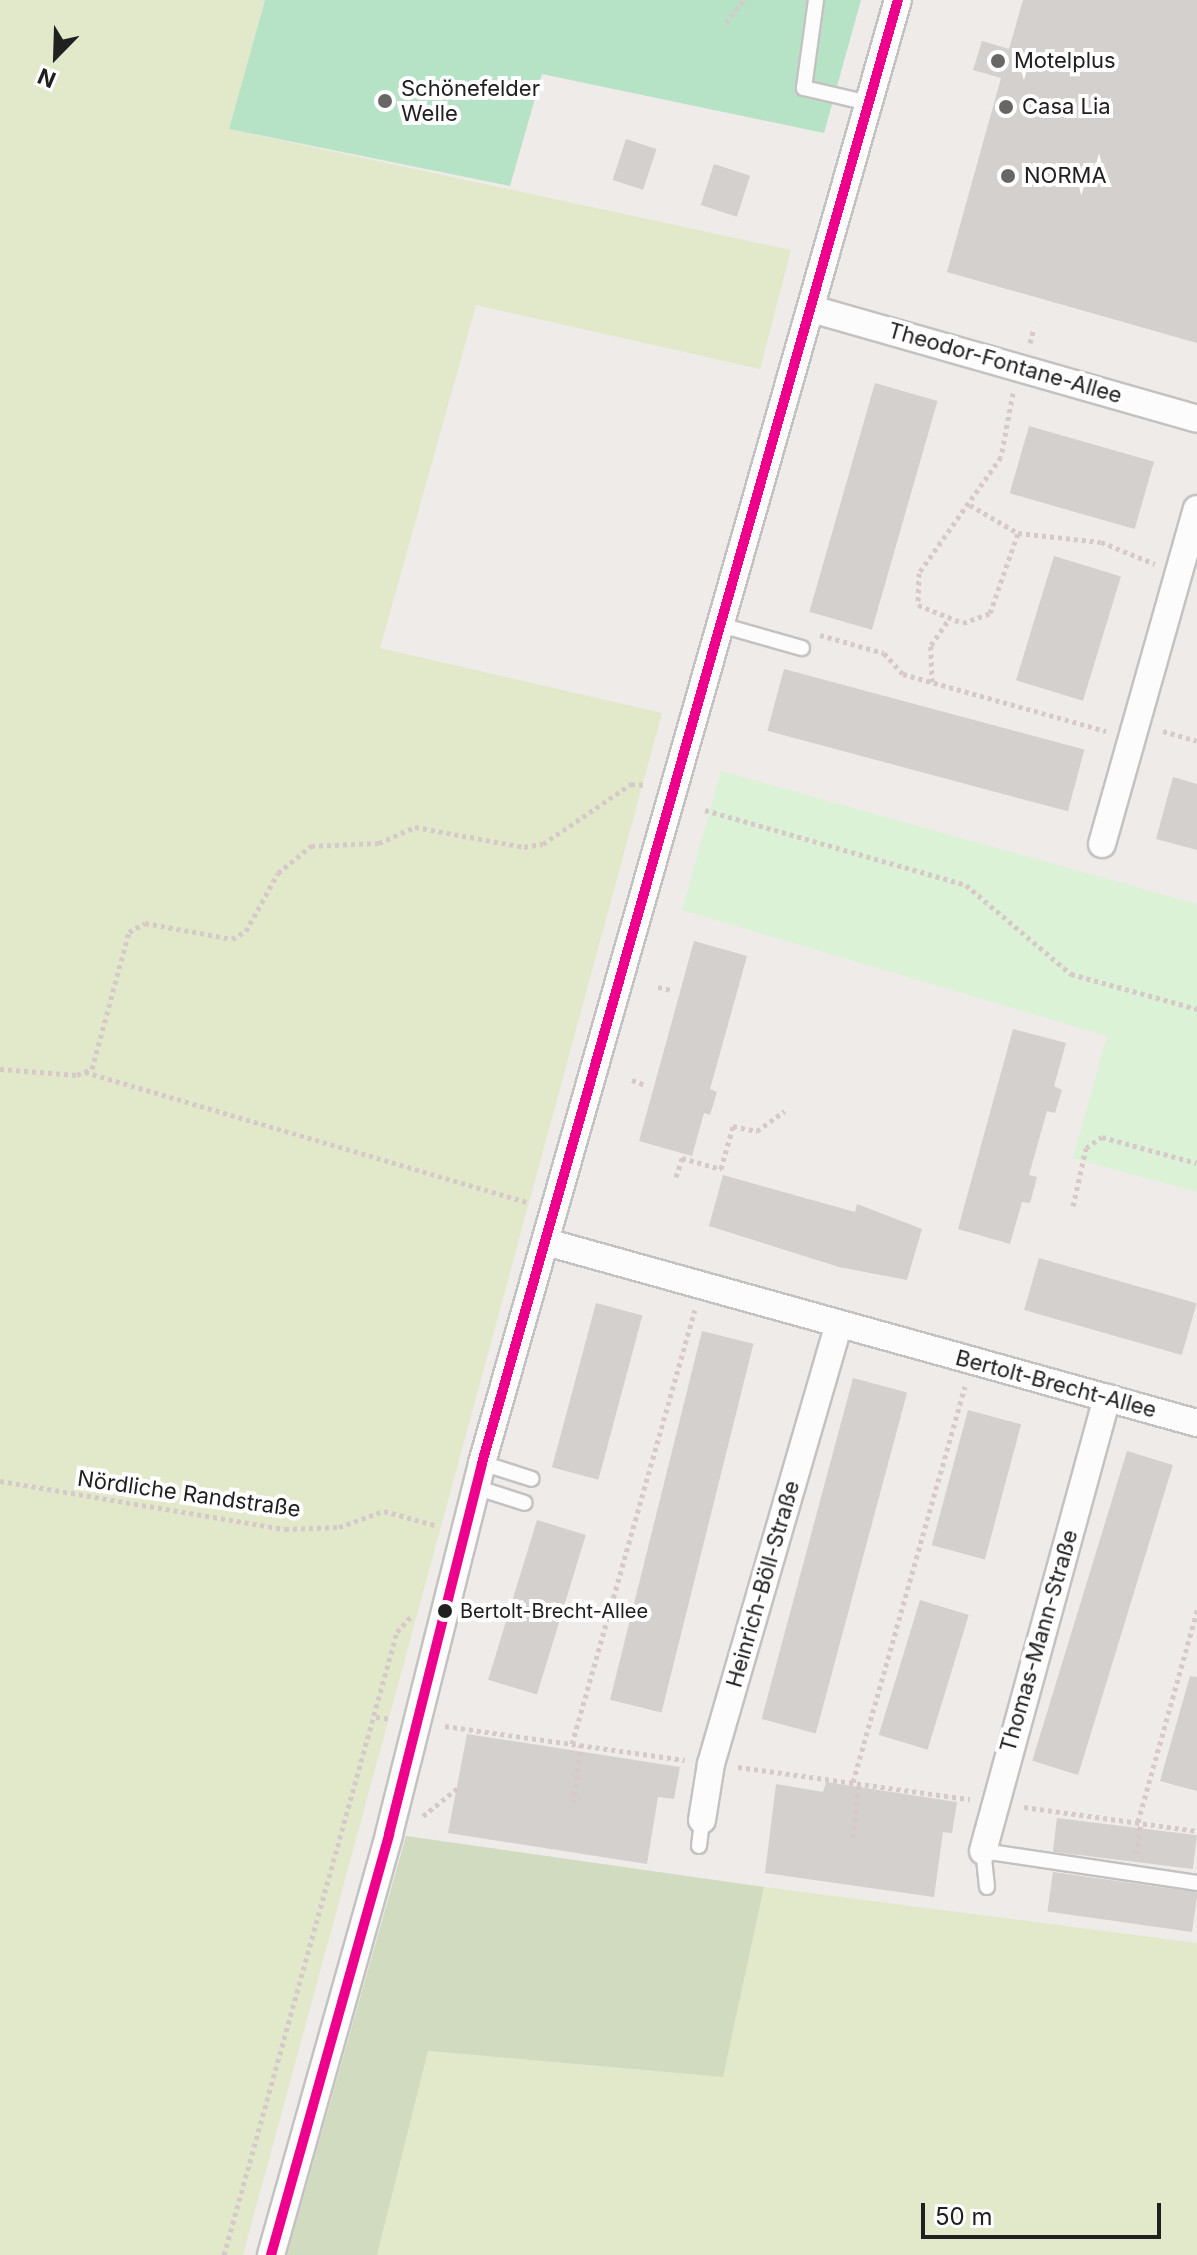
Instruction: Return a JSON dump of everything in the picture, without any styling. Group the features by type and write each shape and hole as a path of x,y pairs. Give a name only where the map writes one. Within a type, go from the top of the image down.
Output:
{"street":[{"path":"271,2255 417,1722 478,1475 679,786 898,0"},
{"name":"Theodor-Fontane-Allee","path":"812,309 1197,419"},
{"path":"1102,844 1197,509"},
{"name":"Bertolt-Brecht-Allee","path":"546,1242 1197,1423"},
{"name":"Heinrich-Böll-Straße","path":"700,1833 711,1764 839,1324"},
{"name":"Thomas-Mann-Straße","path":"983,1851 993,1802 1107,1398"}],"lane":[{"path":"816,0 804,88 869,103"},
{"path":"724,626 802,648"},
{"path":"478,1475 532,1479"},
{"path":"478,1475 525,1503"},
{"path":"983,1851 1197,1883"},
{"name":"Thomas-Mann-Straße","path":"983,1851 987,1887"}],"path":[{"path":"726,23 744,0"},
{"path":"1013,392 1001,457 914,586 918,605 963,623 990,613 1018,533"},
{"path":"970,505 1018,533 1101,542 1179,572"},
{"path":"932,682 931,645 949,619"},
{"path":"815,634 884,653 903,674 1131,737"},
{"path":"85,1072 92,1069 137,924 232,939 246,931 278,873 311,846 379,843 415,827 524,847 543,844 631,784 679,786"},
{"path":"705,810 966,885 1071,974 1197,1009"},
{"path":"658,987 671,990"},
{"path":"0,1069 85,1072 556,1211"},
{"path":"632,1080 645,1085"},
{"path":"676,1177 682,1158 721,1169 733,1126 757,1131 785,1111"},
{"path":"1073,1206 1086,1148 1102,1137 1197,1163"},
{"path":"572,1744 701,1286"},
{"path":"853,1837 856,1783 972,1361"},
{"name":"Nördliche Randstraße","path":"0,1481 285,1529 339,1527 384,1511 464,1533"},
{"path":"224,2255 397,1632 420,1607"},
{"path":"1138,1822 1197,1610"},
{"path":"417,1722 1197,1831"},
{"path":"573,1803 581,1745"}],"green space":[{"path":"0,0 265,0 229,129 791,250 760,369 476,305 380,648 662,713 243,2255 0,2255"},
{"name":"Schönefelder Welle","path":"265,0 861,0 824,133 542,74 510,186 229,129"},
{"path":"721,771 1197,904 1197,1192 1073,1158 1107,1036 682,910"},
{"path":"406,1836 764,1887 723,2077 428,2051 377,2255 287,2255"},
{"path":"764,1887 1197,1943 1197,2255 377,2255 427,2051 723,2077"}],"building":[{"path":"1023,0 1197,0 1197,343 947,272 1001,78 973,70 982,41 1009,49"},
{"path":"626,139 656,149 643,190 613,180"},
{"path":"714,164 750,176 737,217 701,205"},
{"path":"875,383 937,401 872,630 809,612"},
{"path":"1029,426 1154,462 1135,529 1010,493"},
{"path":"1054,556 1121,576 1083,701 1016,680"},
{"path":"784,669 1084,749 1068,811 767,731"},
{"path":"1173,777 1197,784 1197,850 1156,839"},
{"path":"694,941 747,956 710,1089 717,1092 710,1115 704,1113 692,1156 639,1141"},
{"path":"1013,1029 1066,1043 1054,1086 1062,1090 1055,1113 1047,1111 1029,1175 1037,1177 1030,1203 1022,1202 1010,1244 958,1229"},
{"path":"723,1175 855,1212 857,1204 922,1229 907,1280 839,1267 709,1226"},
{"path":"1039,1258 1197,1303 1182,1355 1024,1310"},
{"path":"596,1303 642,1315 598,1480 552,1467"},
{"path":"702,1331 753,1344 661,1713 610,1700"},
{"path":"853,1378 907,1392 816,1733 762,1719"},
{"path":"968,1410 1021,1424 985,1559 932,1545"},
{"path":"1127,1451 1173,1465 1078,1775 1032,1761"},
{"path":"537,1520 586,1535 537,1695 488,1680"},
{"path":"920,1600 969,1615 928,1750 879,1735"},
{"path":"1190,1676 1197,1677 1197,1791 1160,1781"},
{"path":"467,1734 680,1767 674,1799 658,1797 647,1864 448,1833"},
{"path":"826,1782 957,1802 952,1833 943,1832 934,1897 765,1873 776,1784 823,1792"},
{"path":"1057,1818 1197,1835 1193,1869 1053,1852"},
{"path":"1053,1872 1197,1892 1192,1932 1047,1912"}],"transit line":[{"path":"271,2255 389,1834 482,1463 898,0"}],"place":[{"name":"Motelplus","path":"998,61"},
{"name":"Schönefelder Welle","path":"385,101"},
{"name":"Casa Lia","path":"1006,107"},
{"name":"NORMA","path":"1008,176"},
{"name":"Bertolt-Brecht-Allee","path":"445,1611"}]}
